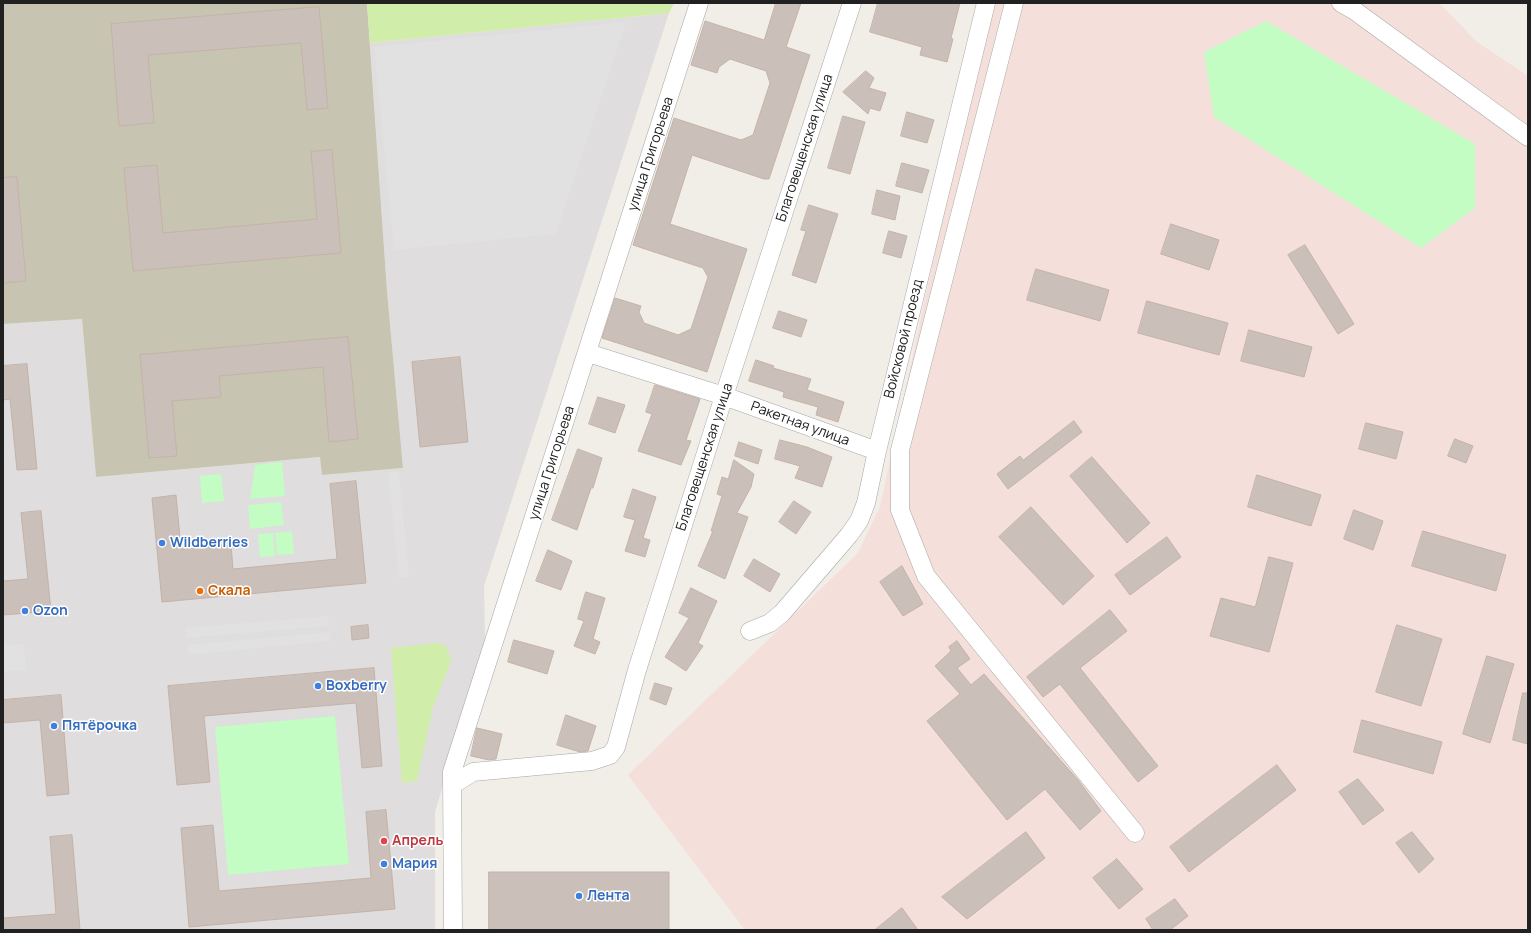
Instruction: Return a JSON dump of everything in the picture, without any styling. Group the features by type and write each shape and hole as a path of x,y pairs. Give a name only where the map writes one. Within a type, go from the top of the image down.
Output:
{"street":[{"name":"улица Григорьева","path":"453,930 452,772 588,353 699,3"},
{"name":"Благовещенская улица","path":"452,785 473,772 592,761 610,755 616,747 637,670 724,396 852,3"},
{"name":"Войсковой проезд","path":"750,630 770,623 782,613 849,535 859,521 866,503 877,451 986,3"},
{"path":"1014,3 900,450 900,510 926,576 1135,833"},
{"path":"1341,3 1355,11 1528,137"},
{"name":"Ракетная улица","path":"588,353 724,396 877,451"}],"shaded area":[{"path":"3,3 367,3 387,291 403,468 322,475 320,457 96,477 82,319 3,324"},
{"path":"989,3 1439,3 1477,42 1528,76 1528,930 745,930 628,775 858,553 880,507"},
{"path":"669,13 484,586 485,643 435,812 435,930 3,930 3,324 82,319 96,477 321,457 322,475 403,468 387,291 370,43"},
{"path":"626,22 556,234 394,250 374,47"},
{"path":"399,471 409,577 399,578 388,472"},
{"path":"328,616 329,626 186,638 185,628"},
{"path":"330,632 331,641 188,655 187,645"},
{"path":"24,644 26,670 3,672 3,645"}],"green space":[{"path":"367,3 674,3 669,13 370,43"},
{"path":"1266,21 1475,144 1475,208 1421,248 1214,117 1204,52"},
{"path":"282,462 285,496 250,499 255,465"},
{"path":"221,474 224,501 202,503 200,476"},
{"path":"281,502 284,525 250,529 248,505"},
{"path":"292,531 294,554 277,555 275,533"},
{"path":"273,533 275,556 260,557 258,534"},
{"path":"438,643 446,646 451,659 450,664 433,707 417,781 402,783 391,648"},
{"path":"335,716 349,864 228,875 215,727"}],"building":[{"path":"776,3 801,3 786,47 810,55 769,179 764,179 692,155 670,224 747,249 707,372 602,338 615,298 641,306 639,312 644,323 678,335 691,329 708,277 703,268 633,245 674,118 741,140 753,135 770,83 766,71 730,59 719,67 717,73 691,65 705,21 764,40"},
{"path":"878,3 960,3 951,38 953,39 947,62 920,55 922,47 870,32"},
{"path":"319,7 328,108 307,110 301,43 148,55 154,123 119,126 111,24"},
{"path":"866,71 874,78 869,88 886,93 880,111 870,108 868,114 843,92"},
{"path":"907,112 934,120 927,143 901,136"},
{"path":"843,116 865,122 850,174 828,168"},
{"path":"332,150 341,253 133,271 124,168 157,165 163,233 317,219 311,152"},
{"path":"902,163 929,170 922,193 896,186"},
{"path":"17,177 26,281 3,283 3,178"},
{"path":"877,190 900,196 895,220 872,214"},
{"path":"809,205 838,214 816,283 792,275 806,231 801,230"},
{"path":"1171,224 1219,240 1209,270 1161,254"},
{"path":"889,231 907,236 901,258 883,253"},
{"path":"1305,245 1354,324 1338,334 1288,255"},
{"path":"1036,269 1109,290 1100,321 1027,300"},
{"path":"1147,301 1228,323 1219,355 1138,333"},
{"path":"779,311 807,320 801,337 773,328"},
{"path":"1249,330 1312,347 1304,377 1241,361"},
{"path":"348,337 358,439 329,442 323,367 219,376 221,397 172,401 177,456 149,458 140,355"},
{"path":"460,357 468,442 420,447 412,362"},
{"path":"756,360 774,366 773,368 811,379 807,390 844,402 838,422 816,415 818,407 783,397 784,392 749,381"},
{"path":"27,364 37,469 17,470 10,399 3,400 3,366"},
{"path":"655,385 700,399 686,440 691,441 681,465 638,451 652,414 646,412"},
{"path":"598,397 625,405 615,433 589,424"},
{"path":"1074,421 1082,432 1008,489 997,474 1020,456 1023,460"},
{"path":"1366,423 1403,432 1396,459 1359,449"},
{"path":"1455,439 1473,446 1466,463 1448,456"},
{"path":"780,440 807,447 832,457 822,487 795,478 800,466 775,459"},
{"path":"739,442 762,450 758,464 735,456"},
{"path":"578,449 602,458 593,488 591,488 577,530 552,520"},
{"path":"1092,457 1150,523 1127,543 1070,476"},
{"path":"734,460 754,474 751,487 737,513 748,517 725,579 698,566 713,531 711,531 722,496 717,494 722,477 728,479"},
{"path":"1257,475 1321,495 1311,526 1248,507"},
{"path":"356,481 366,583 162,602 152,498 176,495 181,549 231,545 233,569 337,559 330,484"},
{"path":"633,489 656,497 643,538 650,540 645,557 625,551 635,520 624,517"},
{"path":"794,501 811,512 796,534 779,522"},
{"path":"1031,507 1094,576 1063,605 999,537"},
{"path":"1354,510 1383,521 1373,550 1344,539"},
{"path":"41,511 51,611 3,615 3,581 28,579 21,513"},
{"path":"1423,531 1506,555 1496,591 1412,566"},
{"path":"1167,537 1181,557 1130,595 1115,575"},
{"path":"548,550 572,561 561,590 536,581"},
{"path":"1269,557 1293,563 1269,652 1210,636 1221,598 1255,607"},
{"path":"754,559 780,574 770,592 744,576"},
{"path":"902,566 923,604 903,616 880,582"},
{"path":"691,588 717,601 698,643 703,646 686,671 665,657 689,618 679,613"},
{"path":"586,592 605,598 593,639 600,642 595,654 574,646 584,621 578,619"},
{"path":"1110,610 1127,631 1080,668 1158,766 1138,782 1060,684 1043,697 1027,677"},
{"path":"368,625 369,638 352,640 351,627"},
{"path":"1397,625 1442,639 1421,706 1376,692"},
{"path":"514,640 554,651 547,674 508,662"},
{"path":"957,641 970,659 957,668 971,685 984,674 1078,780 1101,811 1080,830 1045,789 1007,820 927,721 960,694 935,666 951,651 949,647"},
{"path":"1487,656 1514,664 1490,743 1463,734"},
{"path":"374,668 382,766 362,768 356,703 204,716 210,782 177,785 168,686"},
{"path":"655,683 672,688 666,705 650,699"},
{"path":"1523,693 1528,693 1528,744 1513,740"},
{"path":"61,695 69,794 47,796 40,720 3,723 3,700"},
{"path":"566,715 596,726 588,751 580,752 557,745"},
{"path":"1362,720 1442,742 1433,774 1354,752"},
{"path":"477,728 502,734 496,759 489,760 471,756"},
{"path":"1277,765 1296,790 1189,872 1170,847"},
{"path":"1358,779 1384,810 1363,825 1339,792"},
{"path":"386,810 395,909 189,927 181,828 213,825 219,891 371,878 366,812"},
{"path":"1026,832 1045,858 967,919 942,897"},
{"path":"1412,832 1434,859 1419,873 1396,843"},
{"path":"72,835 80,930 3,930 3,918 56,914 50,837"},
{"path":"1117,859 1143,889 1119,909 1093,878"},
{"name":"Лента","path":"489,872 669,872 669,930 489,930"},
{"path":"1175,899 1188,916 1170,930 1153,930 1146,919"},
{"path":"902,908 918,930 875,930"}],"place":[{"name":"Wildberries","path":"162,543"},
{"name":"Скала","path":"200,591"},
{"name":"Ozon","path":"25,611"},
{"name":"Boxberry","path":"318,686"},
{"name":"Пятёрочка","path":"54,726"},
{"name":"Апрель","path":"384,841"},
{"name":"Мария","path":"384,864"},
{"name":"Лента","path":"579,896"}]}
